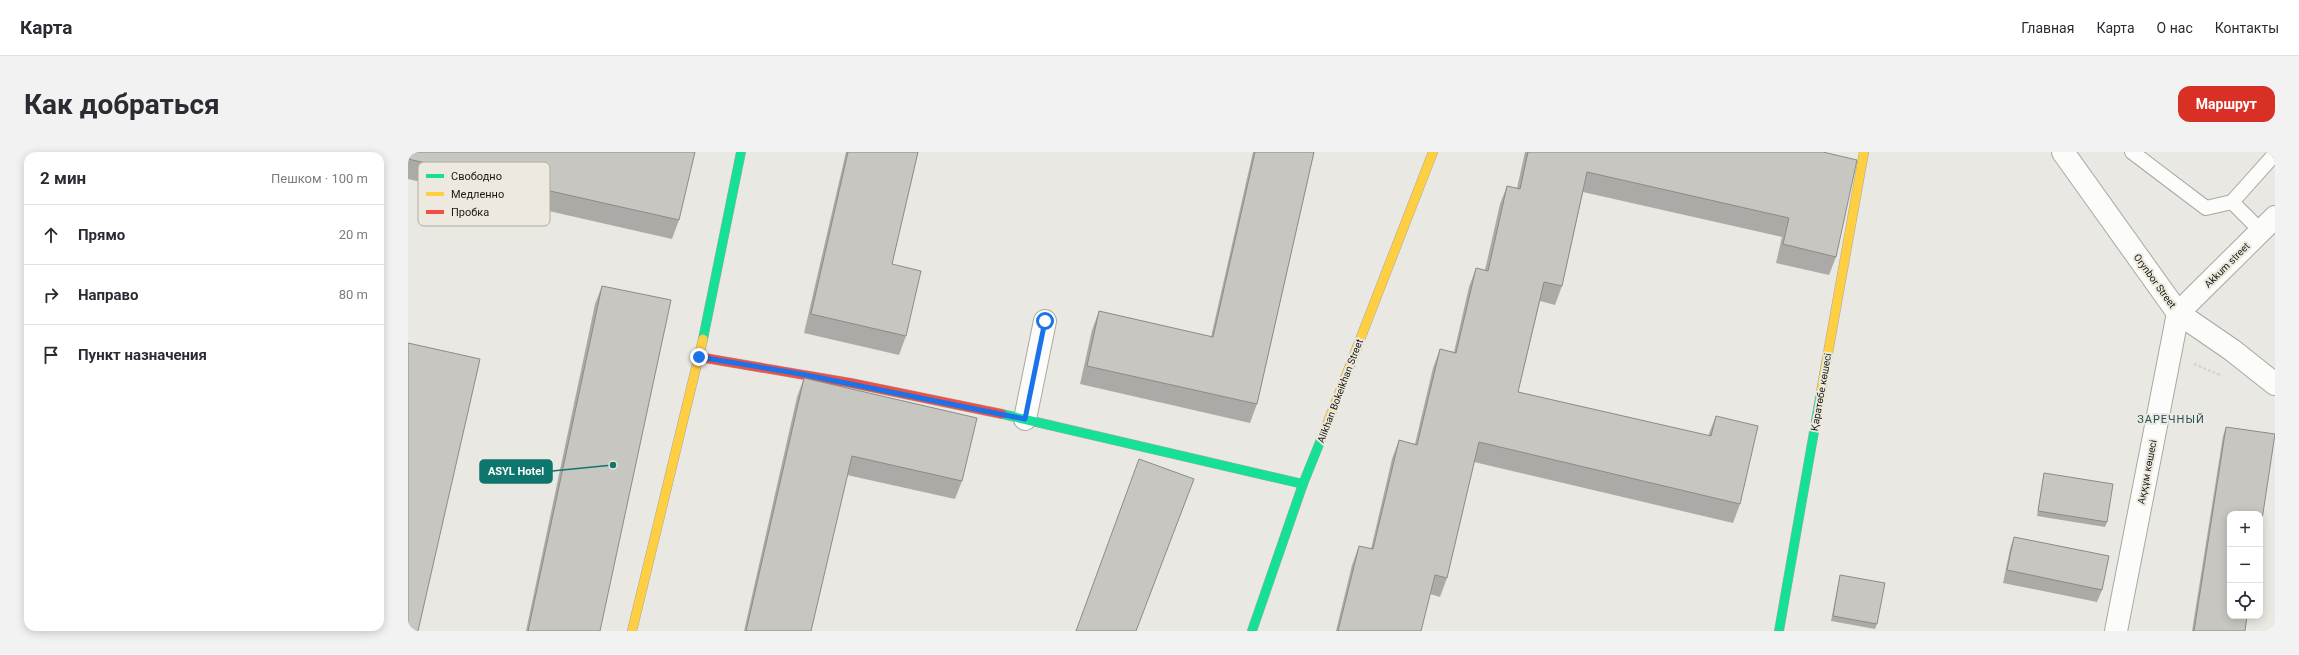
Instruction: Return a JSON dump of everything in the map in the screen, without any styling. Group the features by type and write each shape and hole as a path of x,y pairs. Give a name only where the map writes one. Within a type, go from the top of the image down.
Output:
{"street":[{"path":"632,631 699,357 741,152"},
{"name":"Alikhan Bokeikhan Street","path":"1252,631 1303,484 1433,152"},
{"name":"Қаратөбе көшесі","path":"1779,631 1864,152"},
{"name":"Orynbor Street","path":"2063,152 2178,313 2232,350 2275,384"},
{"name":"Akkum street","path":"2178,313 2268,224"},
{"name":"Аққұм көшесі","path":"2116,631 2178,313"},
{"path":"1025,419 1045,321"},
{"path":"699,357 801,374 1025,419 1303,484"}],"lane":[{"path":"2132,152 2206,208 2232,202 2275,154"},
{"path":"2232,202 2268,224"}],"path":[{"path":"2171,354 2221,375"}],"building":[{"path":"408,152 695,152 679,220 550,191 550,162 421,162 408,159"},
{"path":"848,152 918,152 892,264 921,271 906,336 811,314"},
{"path":"1255,152 1314,152 1257,404 1087,366 1099,311 1213,337"},
{"path":"1528,152 1823,152 1857,160 1836,257 1783,244 1789,218 1587,172 1562,286 1544,282 1518,392 1711,436 1716,416 1758,426 1740,504 1479,442 1447,578 1435,575 1421,631 1338,631 1359,546 1373,549 1399,440 1417,445 1440,349 1456,353 1476,268 1488,271 1507,186 1520,189"},
{"path":"602,286 671,300 600,631 528,631"},
{"path":"408,343 480,359 418,631 408,631"},
{"path":"804,378 977,418 962,481 852,456 811,631 746,631"},
{"path":"2226,427 2275,434 2263,513 2263,511 2227,511 2227,619 2247,619 2245,631 2194,631"},
{"path":"1139,459 1194,479 1136,631 1076,631"},
{"path":"2044,473 2113,484 2107,522 2038,511"},
{"path":"2014,537 2109,556 2102,590 2007,570"},
{"path":"1840,575 1885,583 1877,624 1833,616"}],"traffic: fast":[{"path":"703,339 741,152"},
{"path":"1779,631 1821,392"},
{"path":"1002,414 1303,484"},
{"path":"1252,631 1303,484 1324,432"}],"traffic: slow":[{"path":"1324,432 1433,152"},
{"path":"1821,392 1864,152"},
{"path":"632,631 703,339"}],"traffic: jam":[{"path":"699,357 851,383 1002,414"}],"place":[{"name":"ASYL Hotel","path":"613,465"}],"district":[{"name":"ЗАРЕЧНЫЙ","path":"2171,419"}],"route":[{"path":"699,357 801,374 964,408 1025,419 1045,321"}]}
